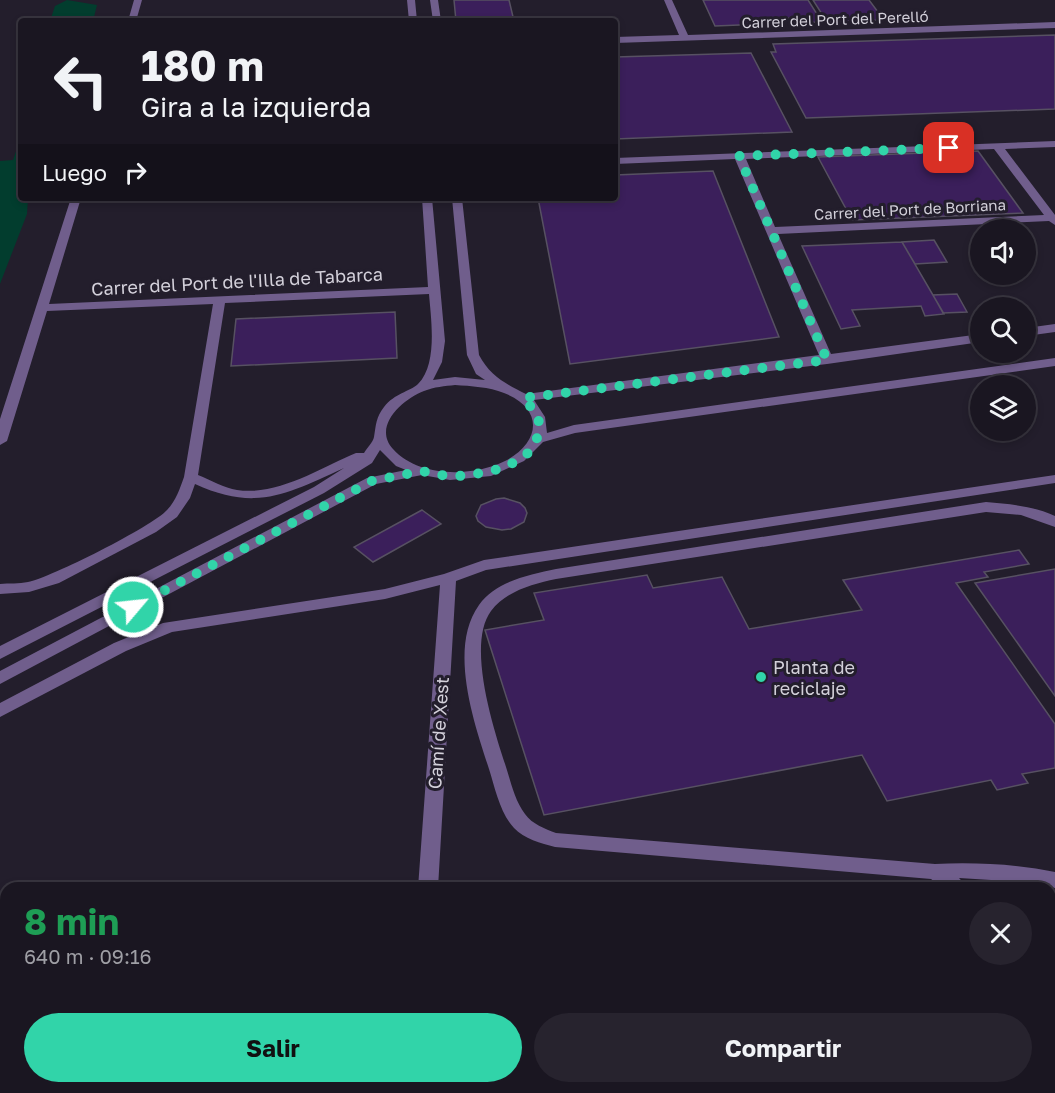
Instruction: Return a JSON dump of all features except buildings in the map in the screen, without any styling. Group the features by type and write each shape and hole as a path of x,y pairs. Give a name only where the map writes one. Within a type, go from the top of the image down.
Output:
{"street":[{"path":"133,18 138,0"},
{"path":"411,0 413,18"},
{"path":"434,0 437,18"},
{"path":"668,0 685,38"},
{"name":"Carrer del Port del Perelló","path":"618,40 1055,25"},
{"path":"618,161 1055,144"},
{"path":"997,146 1053,220"},
{"path":"739,156 827,360"},
{"path":"0,441 75,201"},
{"path":"423,387 436,362 439,341 427,201"},
{"path":"457,201 473,355 481,371 501,387"},
{"name":"Carrer del Port de Borriana","path":"770,231 1053,220"},
{"name":"Carrer del Port de l'Illa de Tabarca","path":"42,308 434,290"},
{"path":"0,589 29,586 54,579 151,530 172,514 183,498 191,477 219,301"},
{"path":"1036,331 1055,328"},
{"path":"523,398 970,340"},
{"path":"536,440 574,429 1055,362"},
{"path":"0,653 319,490 366,460 376,445 379,426 391,404 423,387 455,381 487,383 523,398 538,415 540,433 528,453 508,466 492,471 464,476 439,475 422,471 398,460 376,445"},
{"path":"191,477 223,491 242,495 260,494 294,484 376,445"},
{"path":"0,678 372,481 422,471"},
{"path":"0,711 120,647 168,627 384,594 448,578 484,565 1055,479"},
{"path":"1055,522 1039,513 1014,508 986,507 556,574 522,582 496,596 479,618 474,653 476,691 508,801 518,820 530,831 555,840 935,872 969,870 1055,880"},
{"name":"Camí de Xest","path":"428,882 448,578"},
{"path":"935,872 949,882"},
{"path":"1006,882 1028,877"}],"shaded area":[{"path":"67,0 97,5 94,18 51,18 55,6"},
{"path":"18,146 18,201 28,201 27,214 0,284 0,161 13,160"}],"place":[{"name":"Planta de reciclaje","path":"761,677"}],"route":[{"path":"133,607 372,481 422,471 439,475 464,476 508,466 528,453 540,433 538,415 523,398 827,360 739,156 949,148"}]}
